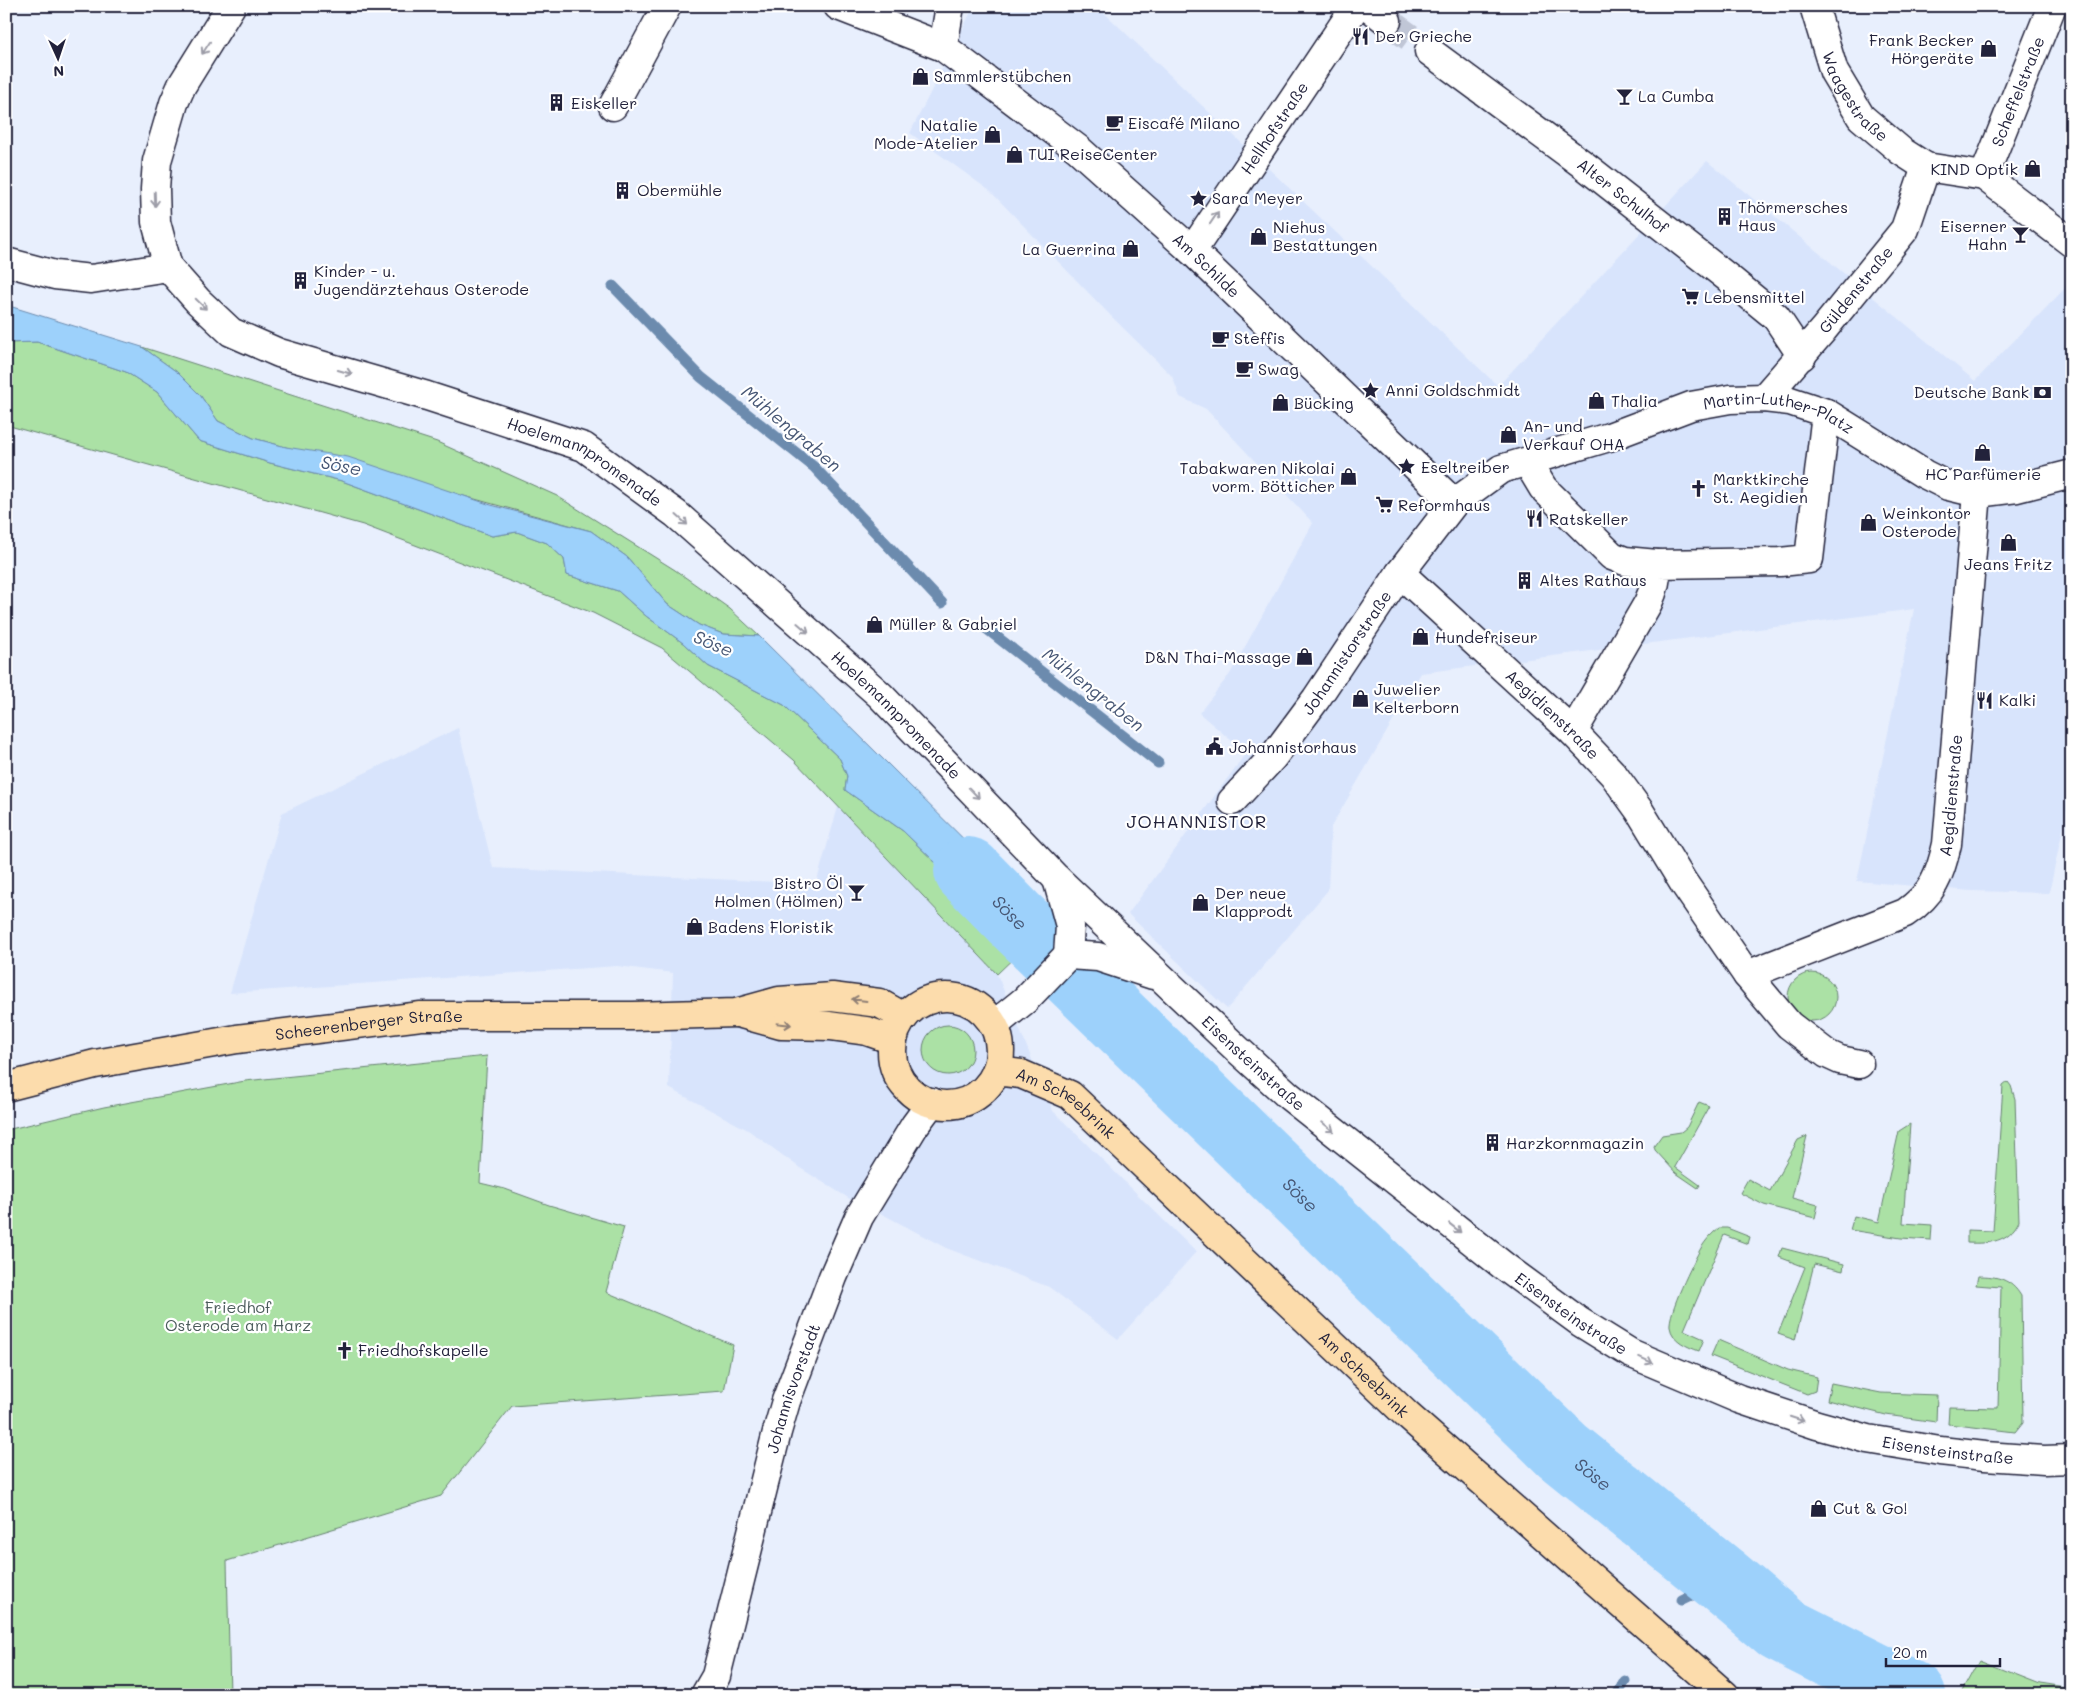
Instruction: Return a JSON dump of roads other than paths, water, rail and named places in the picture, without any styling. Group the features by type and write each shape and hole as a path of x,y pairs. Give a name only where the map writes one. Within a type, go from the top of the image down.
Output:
{"main road":[{"name":"Scheerenberger Straße","path":"6,1087 95,1064 237,1039 421,1016 614,1016 736,1013 779,1001 832,997 879,1002 898,1029"},
{"path":"951,997 969,1001 984,1012 994,1026 1000,1048 996,1071 988,1085 977,1095 963,1102 947,1105 932,1102 914,1094 900,1079 893,1060 898,1029 917,1005 933,998 951,997"},
{"name":"Am Scheebrink","path":"996,1071 1021,1074 1070,1095 1406,1416 1725,1695"}],"street":[{"path":"6,262 55,275 91,279 168,268 156,222 155,189 157,161 167,121 182,85 231,6"},
{"path":"613,106 667,6"},
{"name":"Am Schilde","path":"838,6 943,47 1078,149 1192,251 1454,503"},
{"path":"943,47 950,6"},
{"name":"Hellhofstraße","path":"1192,251 1356,6"},
{"name":"Waagestraße","path":"1814,6 1834,72 1861,117 1901,151 1926,167"},
{"name":"Scheffelstraße","path":"1984,176 2052,6"},
{"name":"Alter Schulhof","path":"1429,51 1585,166 1732,281 1776,317 1802,356"},
{"path":"1926,167 1984,176 2072,243"},
{"name":"Güldenstraße","path":"1764,398 1802,356 1905,230 1926,167"},
{"name":"Hoelemannpromenade","path":"168,268 198,301 231,332 255,343 279,353 427,396 584,447 676,514 880,695 1056,878 1103,923"},
{"name":"Martin-Luther-Platz","path":"1400,573 1454,503 1501,469 1609,437 1692,406 1730,399 1764,398 1790,401 1826,413 1924,474 1948,486 1977,493 2017,488 2072,474"},
{"path":"1532,459 1534,473 1543,488 1612,556 1625,561 1657,564 1780,562 1809,559 1826,413"},
{"name":"Aegidienstraße","path":"1747,975 1905,913 1923,900 1938,878 1947,844 1977,493"},
{"path":"1573,732 1648,604 1656,583 1657,564"},
{"name":"Aegidienstraße","path":"1400,573 1573,732 1613,774 1683,882 1747,975 1789,1025 1811,1044 1840,1060 1859,1064"},
{"name":"Johannistorstraße","path":"1232,800 1273,757 1306,714 1400,573"},
{"name":"Hoelemannpromenade","path":"1056,878 1070,926 1068,955"},
{"name":"Eisensteinstraße","path":"1103,923 1256,1066 1334,1132 1505,1267 1580,1322 1630,1353 1739,1399 1817,1426 1868,1439 1984,1456 2044,1460 2072,1459"},
{"path":"994,1026 1025,1000 1068,955"},
{"name":"Eisensteinstraße","path":"1068,955 1098,957 1162,978"},
{"name":"Johannisvorstadt","path":"706,1695 716,1676 779,1424 833,1277 859,1217 914,1126 932,1102"}],"water":[{"path":"6,305 142,347 177,372 200,395 218,421 253,438 286,447 348,457 491,505 591,531 627,557 667,604 699,625 723,634 759,636 1014,889 1011,894 1040,925 1038,934 1022,950 903,831 845,790 847,776 840,759 784,705 708,666 683,643 646,616 618,591 567,575 564,559 547,543 517,532 492,536 342,481 270,463 199,441 157,392 126,372 37,342 6,343"}],"waterway":[{"name":"Mühlengraben","path":"613,286 701,377 814,467 942,603"},
{"name":"Mühlengraben","path":"983,626 1158,763"},
{"name":"Söse","path":"968,871 1016,920 1563,1451 1781,1629 1912,1695"},
{"path":"1682,1600 1723,1580"},
{"path":"1617,1695 1625,1681"}],"tunnel":[{"path":"1387,21 1429,51"}],"place":[{"name":"Der Grieche","path":"1361,36"},
{"name":"Frank Becker Hörgeräte","path":"1988,49"},
{"name":"Sammlerstübchen","path":"920,76"},
{"name":"La Cumba","path":"1624,96"},
{"name":"Eiskeller","path":"557,103"},
{"name":"Eiscafé Milano","path":"1114,123"},
{"name":"Natalie Mode-Atelier","path":"992,134"},
{"name":"TUI ReiseCenter","path":"1014,154"},
{"name":"KIND Optik","path":"2032,169"},
{"name":"Obermühle","path":"623,190"},
{"name":"Sara Meyer","path":"1198,198"},
{"name":"Thörmersches Haus","path":"1724,216"},
{"name":"Eiserner Hahn","path":"2021,235"},
{"name":"Niehus Bestattungen","path":"1259,236"},
{"name":"La Guerrina","path":"1130,249"},
{"name":"Kinder - u. Jugendärztehaus Osterode","path":"300,280"},
{"name":"Lebensmittel","path":"1690,297"},
{"name":"Steffis","path":"1220,338"},
{"name":"Swag","path":"1244,369"},
{"name":"Anni Goldschmidt","path":"1371,390"},
{"name":"Deutsche Bank","path":"2043,392"},
{"name":"Thalia","path":"1597,401"},
{"name":"Bücking","path":"1280,403"},
{"name":"An- und Verkauf OHA","path":"1509,435"},
{"name":"HC Parfümerie","path":"1983,452"},
{"name":"Eseltreiber","path":"1407,467"},
{"name":"Tabakwaren Nikolai vorm. Bötticher","path":"1349,477"},
{"name":"Marktkirche St. Aegidien","path":"1699,488"},
{"name":"Reformhaus","path":"1384,505"},
{"name":"Ratskeller","path":"1535,519"},
{"name":"Weinkontor Osterode","path":"1868,522"},
{"name":"Jeans Fritz","path":"2008,542"},
{"name":"Altes Rathaus","path":"1525,580"},
{"name":"Müller & Gabriel","path":"875,624"},
{"name":"Hundefriseur","path":"1421,637"},
{"name":"D&N Thai-Massage","path":"1305,657"},
{"name":"Juwelier Kelterborn","path":"1360,698"},
{"name":"Kalki","path":"1985,700"},
{"name":"Johannistorhaus","path":"1215,747"},
{"name":"Bistro Öl Holmen (Hölmen)","path":"857,892"},
{"name":"Der neue Klapprodt","path":"1201,902"},
{"name":"Badens Floristik","path":"694,927"},
{"name":"Harzkornmagazin","path":"1492,1143"},
{"name":"Friedhofskapelle","path":"344,1350"},
{"name":"Cut & Go!","path":"1819,1508"}],"district":[{"name":"JOHANNISTOR","path":"1197,822"}],"park label":[{"name":"Friedhof Osterode am Harz","path":"238,1316"}]}
